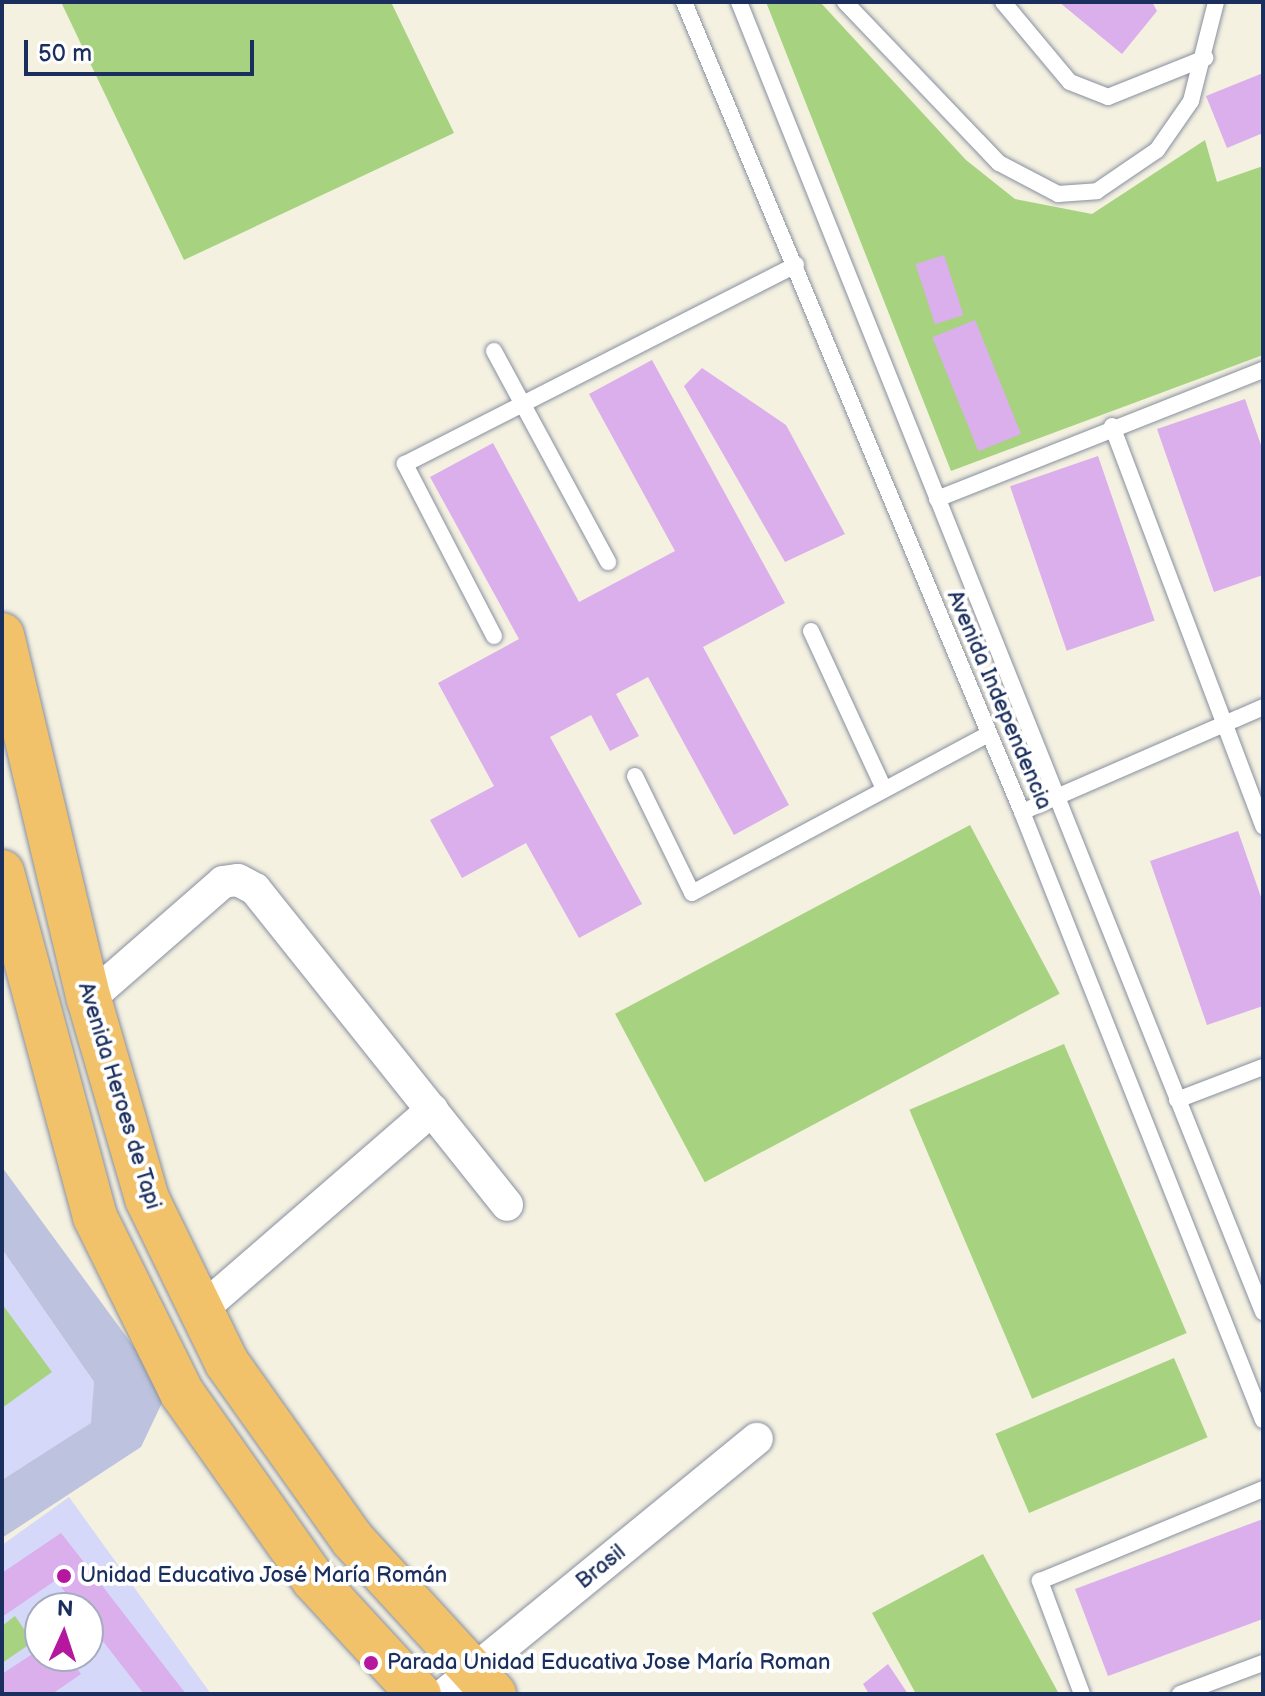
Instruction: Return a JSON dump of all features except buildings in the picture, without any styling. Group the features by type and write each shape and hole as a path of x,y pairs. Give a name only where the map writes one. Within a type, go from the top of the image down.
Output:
{"main road":[{"name":"Avenida Heroes de Tapi","path":"2,635 89,999 147,1199 227,1363 353,1540 470,1687"},
{"path":"2,872 95,1217 182,1393 314,1580 419,1694"}],"street":[{"path":"89,999 223,882 238,880 255,889 507,1205"},
{"path":"201,1310 432,1110"},
{"name":"Brasil","path":"470,1687 757,1439"}],"lane":[{"name":"Avenida Independencia","path":"684,2 1022,812 1263,1420"},
{"name":"Avenida Independencia","path":"739,2 1059,795 1263,1312"},
{"path":"845,2 999,163 1058,194 1097,191 1157,150 1191,101 1205,58 1216,2"},
{"path":"1003,2 1070,82 1108,97 1205,58"},
{"path":"494,636 405,464 796,265"},
{"path":"494,351 608,562"},
{"path":"937,499 1112,426 1263,369"},
{"path":"1112,426 1263,826"},
{"path":"811,631 884,789"},
{"path":"1022,812 1263,707"},
{"path":"635,776 692,893 988,734"},
{"path":"1177,1100 1263,1067"},
{"path":"1082,1694 1040,1581 1263,1489"},
{"path":"1180,1694 1263,1663"}],"shaded area":[{"path":"2,1167 142,1358 162,1403 141,1447 2,1538 2,1480 91,1423 94,1382 2,1249"},
{"path":"2,1249 94,1382 92,1423 2,1480"},
{"name":"Unidad Educativa José María Román","path":"69,1497 211,1694 2,1694 2,1545"}],"green space":[{"path":"61,2 391,2 454,133 184,260"},
{"path":"766,2 820,2 966,160 1015,199 1092,214 1205,140 1217,182 1263,166 1263,355 951,471"},
{"path":"970,825 1060,994 705,1182 615,1014"},
{"path":"1064,1044 1187,1333 1032,1399 909,1110"},
{"path":"2,1304 52,1372 2,1408"},
{"path":"1174,1358 1208,1437 1029,1513 995,1434"},
{"path":"983,1554 1059,1694 916,1694 872,1613"},
{"path":"15,1616 24,1629 24,1648 2,1663 2,1626"}],"place":[{"name":"Unidad Educativa José María Román","path":"64,1576"},
{"name":"Parada Unidad Educativa Jose María Roman","path":"371,1663"}]}
